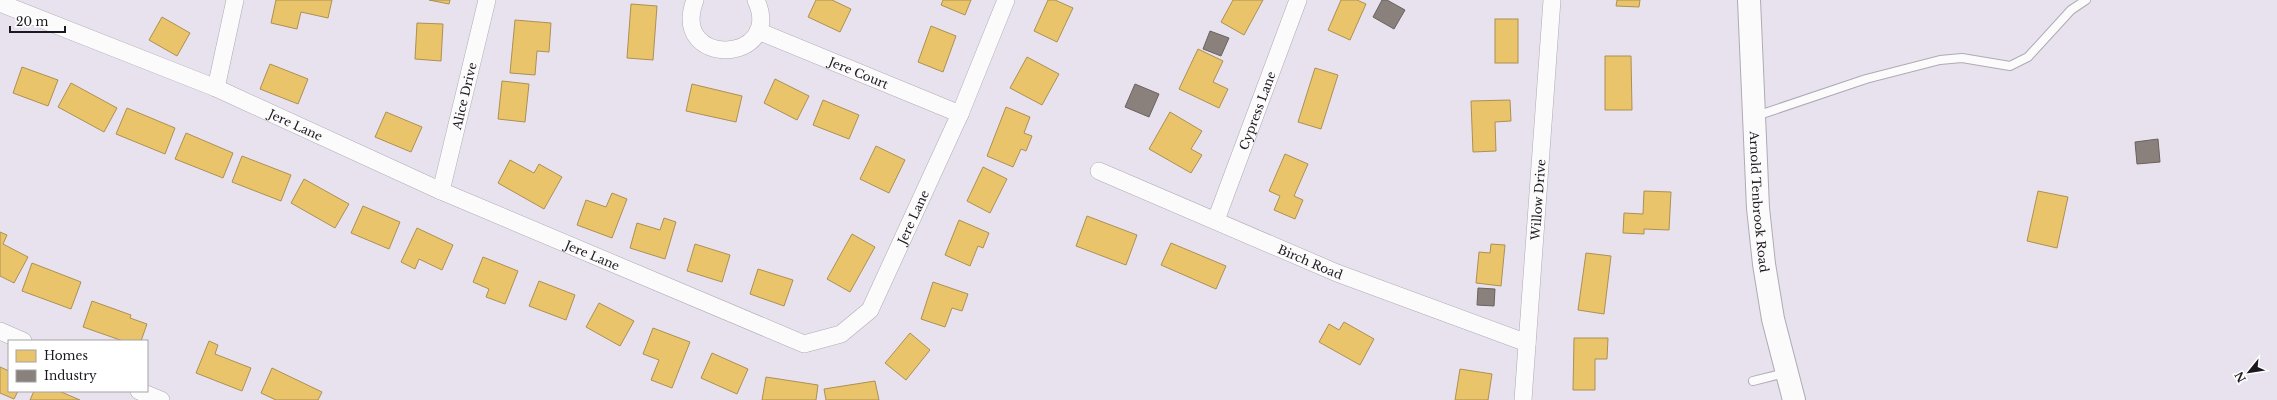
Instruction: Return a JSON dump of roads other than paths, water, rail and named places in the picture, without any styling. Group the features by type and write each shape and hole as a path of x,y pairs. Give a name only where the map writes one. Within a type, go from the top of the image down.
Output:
{"street":[{"path":"216,88 235,0"},
{"name":"Alice Drive","path":"441,191 487,0"},
{"path":"695,0 691,9 691,21 694,32 701,41 710,48 720,51 732,51 743,47 752,40 758,31 761,19 756,0"},
{"name":"Jere Lane","path":"0,4 216,88 441,191 804,344 841,334 870,310 960,114 1006,0"},
{"name":"Cypress Lane","path":"1216,220 1298,0"},
{"name":"Willow Drive","path":"1522,400 1552,0"},
{"name":"Arnold Tenbrook Road","path":"1749,0 1754,117 1764,264 1773,319 1794,400"},
{"name":"Jere Court","path":"758,31 960,114"},
{"name":"Birch Road","path":"1099,171 1337,273 1527,343"},
{"path":"0,331 21,340"},
{"path":"141,392 161,400"}],"lane":[{"path":"1754,117 1866,79 1940,60 1962,58 2010,66 2028,57 2071,10 2086,0"},
{"path":"1753,381 1786,373"}]}
